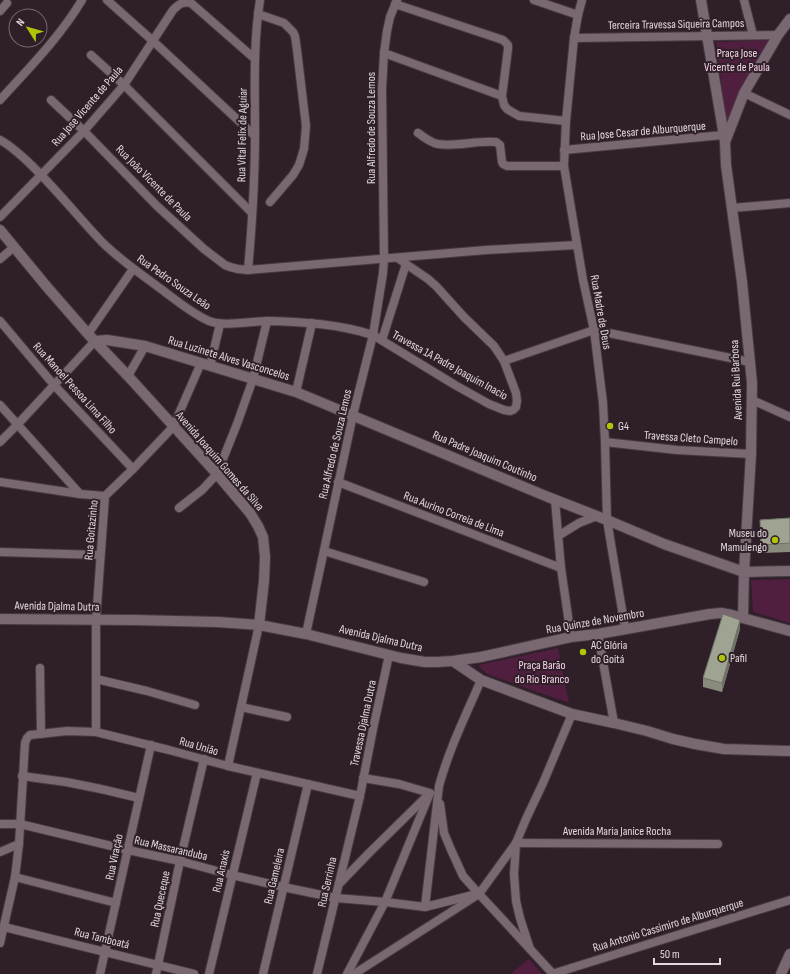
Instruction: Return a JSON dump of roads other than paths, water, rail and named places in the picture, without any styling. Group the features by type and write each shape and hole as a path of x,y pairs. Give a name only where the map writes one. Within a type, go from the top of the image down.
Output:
{"street":[{"path":"0,100 35,62 61,30 82,0"},
{"path":"107,0 255,136"},
{"name":"Rua Vital Felix de Aguiar","path":"248,270 255,136 256,36 260,0"},
{"path":"534,0 578,14"},
{"name":"Rua Madre de Deus","path":"582,0 574,38 566,121 564,166 583,280 594,330 603,403 607,520 625,628"},
{"name":"Avenida Rui Barbosa","path":"701,0 724,138 726,165 742,282 752,383 751,454 744,572 743,618"},
{"path":"744,0 753,35"},
{"name":"Rua Jose Vicente de Paula","path":"0,217 84,131 124,85 173,10 178,5 183,2 187,2 196,6 255,59"},
{"path":"396,2 499,38 508,45 502,96 504,105 507,109 520,116 566,121"},
{"name":"Rua Alfredo de Souza Lemos","path":"306,634 353,415 373,335 383,273 382,89 387,31 396,2"},
{"path":"0,11 7,3"},
{"path":"258,14 284,23 293,32 296,43 306,126 304,149 299,165 293,175 270,202"},
{"path":"724,138 744,93 778,35 790,19"},
{"name":"Terceira Travessa Siqueira Campos","path":"574,38 778,35"},
{"path":"384,53 502,96"},
{"path":"91,55 124,85 252,213"},
{"path":"744,93 790,116"},
{"name":"Rua João Vicente de Paula","path":"51,100 84,131 157,206 204,249 225,265 238,270 248,270"},
{"path":"418,133 437,144 496,142 500,145 502,162 507,166 564,166"},
{"name":"Rua Jose Cesar de Alburquerque","path":"564,150 724,138"},
{"name":"Rua Pedro Souza Leão","path":"0,140 8,145 41,174 102,242 133,269 198,316 220,324 267,321 312,323 340,326 373,335"},
{"path":"732,208 790,203"},
{"name":"Avenida Joaquim Gomes da Silva","path":"0,230 91,337 217,474 250,513 263,537 265,556 259,625 228,766"},
{"path":"248,270 384,258 577,244"},
{"path":"0,258 14,247"},
{"path":"398,258 436,286 464,317 494,346 504,361 594,330 750,362"},
{"path":"382,340 406,264"},
{"path":"0,442 54,385 91,337 133,269"},
{"name":"Rua Manoel Pessoa Lima Filho","path":"0,321 54,385 133,469"},
{"path":"179,508 202,490 217,474 253,379 267,321"},
{"path":"296,392 312,323"},
{"name":"Rua Goitazinho","path":"96,732 96,620 105,496 173,427 205,364 220,324"},
{"name":"Travessa 1A Padre Joaquim Inacio","path":"373,335 455,385 493,406 510,411 516,407 517,401 516,393 504,361"},
{"name":"Rua Luzinete Alves Vasconcelos","path":"91,337 145,346 296,392 353,415"},
{"path":"128,376 145,346"},
{"path":"752,400 790,417"},
{"path":"0,405 80,494"},
{"name":"Rua Padre Joaquim Coutinho","path":"353,415 664,544 744,572"},
{"name":"Travessa Cleto Campelo","path":"605,442 677,450 751,454"},
{"path":"0,482 80,494 105,496"},
{"name":"Rua Aurino Correia de Lima","path":"338,482 562,568"},
{"path":"555,500 571,638"},
{"path":"558,536 579,523 597,516"},
{"path":"324,551 424,582"},
{"path":"0,552 100,555"},
{"path":"744,572 790,571"},
{"name":"Rua Quinze de Novembro","path":"453,661 481,657 625,628 721,613 790,631"},
{"name":"Avenida Djalma Dutra","path":"0,619 218,622 259,625 306,634 414,661 453,661"},
{"path":"598,634 614,723"},
{"name":"Travessa Djalma Dutra","path":"360,796 389,654"},
{"path":"453,661 481,680 572,714 647,731 673,739 724,749 790,751"},
{"path":"40,668 40,734"},
{"path":"96,679 148,691 195,705"},
{"path":"479,894 425,907 439,786 443,770 481,680"},
{"path":"241,707 287,716"},
{"path":"354,974 479,894 516,843 572,714"},
{"name":"Rua União","path":"22,776 25,743 27,738 31,735 67,731 96,732 228,766 360,796"},
{"name":"Rua Viração","path":"100,974 151,745"},
{"name":"Rua Queceque","path":"156,974 180,861 204,760"},
{"name":"Rua Anaxis","path":"209,974 257,773"},
{"path":"0,943 3,923 15,877 19,844 22,776 66,782 139,798"},
{"path":"363,778 399,784 430,793"},
{"name":"Rua Gameleira","path":"263,974 308,784"},
{"path":"339,884 430,793 439,786"},
{"path":"439,786 444,833 463,876 553,974"},
{"path":"346,974 385,902 430,793"},
{"name":"Rua Serrinha","path":"317,974 360,796"},
{"name":"Rua Massaranduba","path":"0,824 20,824 180,861 283,887 336,898 425,907"},
{"path":"516,843 514,874 516,901 530,949"},
{"name":"Avenida Maria Janice Rocha","path":"516,843 718,844"},
{"path":"0,852 19,844"},
{"path":"15,877 116,903"},
{"name":"Rua Antonio Cassimiro de Alburquerque","path":"553,974 790,900"},
{"name":"Rua Tamboatá","path":"3,923 194,974"},
{"path":"782,974 790,954"}],"place":[{"name":"G4","path":"610,426"},
{"name":"Museu do Mamulengo","path":"775,540"},
{"name":"AC Glória do Goitá","path":"583,652"},
{"name":"Pafil","path":"722,658"}],"park label":[{"name":"Praça Jose Vicente de Paula","path":"737,60"},
{"name":"Praça Barão do Rio Branco","path":"542,672"}]}
